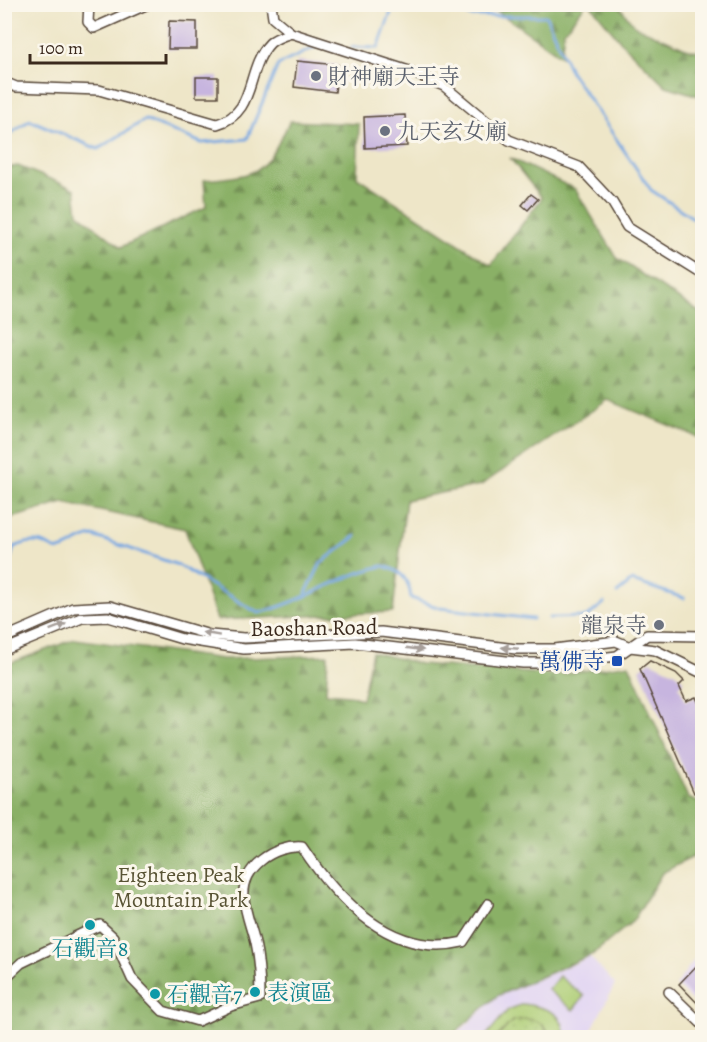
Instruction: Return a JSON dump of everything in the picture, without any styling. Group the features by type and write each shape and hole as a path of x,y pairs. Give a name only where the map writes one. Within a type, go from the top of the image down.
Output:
{"street":[{"path":"89,4 88,22 94,28 148,4"},
{"path":"271,4 273,18 291,33 409,71 444,86 509,140 579,167 612,202 627,227 702,274"},
{"path":"4,82 16,87 99,90 217,124 231,120 241,111 261,55 272,41 291,33"},
{"name":"Baoshan Road","path":"4,638 65,610 110,606 210,635 244,638 381,632 516,649 555,649 616,641 630,647 655,650 702,673"},
{"name":"Baoshan Road","path":"4,650 82,618 108,617 182,639 244,649 355,643 523,663 557,663 617,656 630,647"},
{"path":"630,647 647,636 702,636"},
{"path":"4,979 21,963 100,925 113,937 132,979 163,1011 198,1020 231,1006 260,998 255,946 244,898 244,887 248,876 271,852 291,846 302,847 324,880 353,908 392,936 448,946 463,942 488,904"},
{"path":"669,992 702,1024"}],"shaded area":[{"path":"702,949 702,1011 676,985"},
{"path":"590,957 615,984 588,1037 452,1038 497,997"}],"green space":[{"path":"499,5 585,5 564,31 561,56 494,9"},
{"path":"591,5 618,5 635,26 690,50 702,51 702,97 666,86 621,42"},
{"path":"290,121 359,124 357,177 491,265 542,198 510,158 575,189 617,258 702,314 702,439 608,400 481,485 406,500 393,612 217,620 185,529 63,503 5,520 5,168 18,166 75,189 78,213 121,247 206,207 204,180 239,176 259,168 273,151"},
{"name":"Eighteen Peak Mountain Park","path":"75,639 223,659 328,655 326,693 362,699 372,652 421,664 556,675 629,664 688,798 702,804 702,852 662,873 633,921 593,954 497,996 450,1037 5,1038 5,665"},
{"path":"559,976 584,996 573,1010 548,990"},
{"path":"523,1004 546,1009 557,1016 564,1029 564,1037 550,1037 540,1023 524,1019 512,1021 497,1037 485,1037 508,1010"},
{"path":"532,1018 542,1024 550,1037 497,1038 512,1021"}],"building":[{"path":"169,21 197,22 197,49 168,49"},
{"name":"財神廟天王寺","path":"297,61 338,65 335,92 294,87"},
{"path":"196,77 218,77 218,97 196,97"},
{"name":"九天玄女廟","path":"405,115 407,146 365,148 364,117"},
{"path":"531,194 538,199 528,210 522,205"},
{"path":"650,661 676,673 684,681 679,686 686,701 696,697 702,711 702,789 694,793 640,669"},
{"path":"702,960 702,1008 679,984"}],"waterway":[{"path":"352,47 378,48 394,4"},
{"path":"461,4 469,16 546,16 570,71 651,190 702,224"},
{"path":"4,138 30,120 98,149 145,120 202,143 247,139 278,65 316,47"},
{"path":"4,579 14,547 35,542 60,550 93,536 178,565 258,613 290,603 351,576 383,566 400,573 406,581 411,598 440,608 533,619"},
{"path":"306,593 321,563 356,536"},
{"path":"617,593 632,581 684,598"},
{"path":"549,618 587,617 604,603"}],"place":[{"name":"財神廟天王寺","path":"316,76"},
{"name":"九天玄女廟","path":"385,131"},
{"name":"龍泉寺","path":"659,625"},
{"name":"萬佛寺","path":"617,661"},
{"name":"石觀音8","path":"90,925"},
{"name":"表演區","path":"255,992"},
{"name":"石觀音7","path":"155,994"}]}
